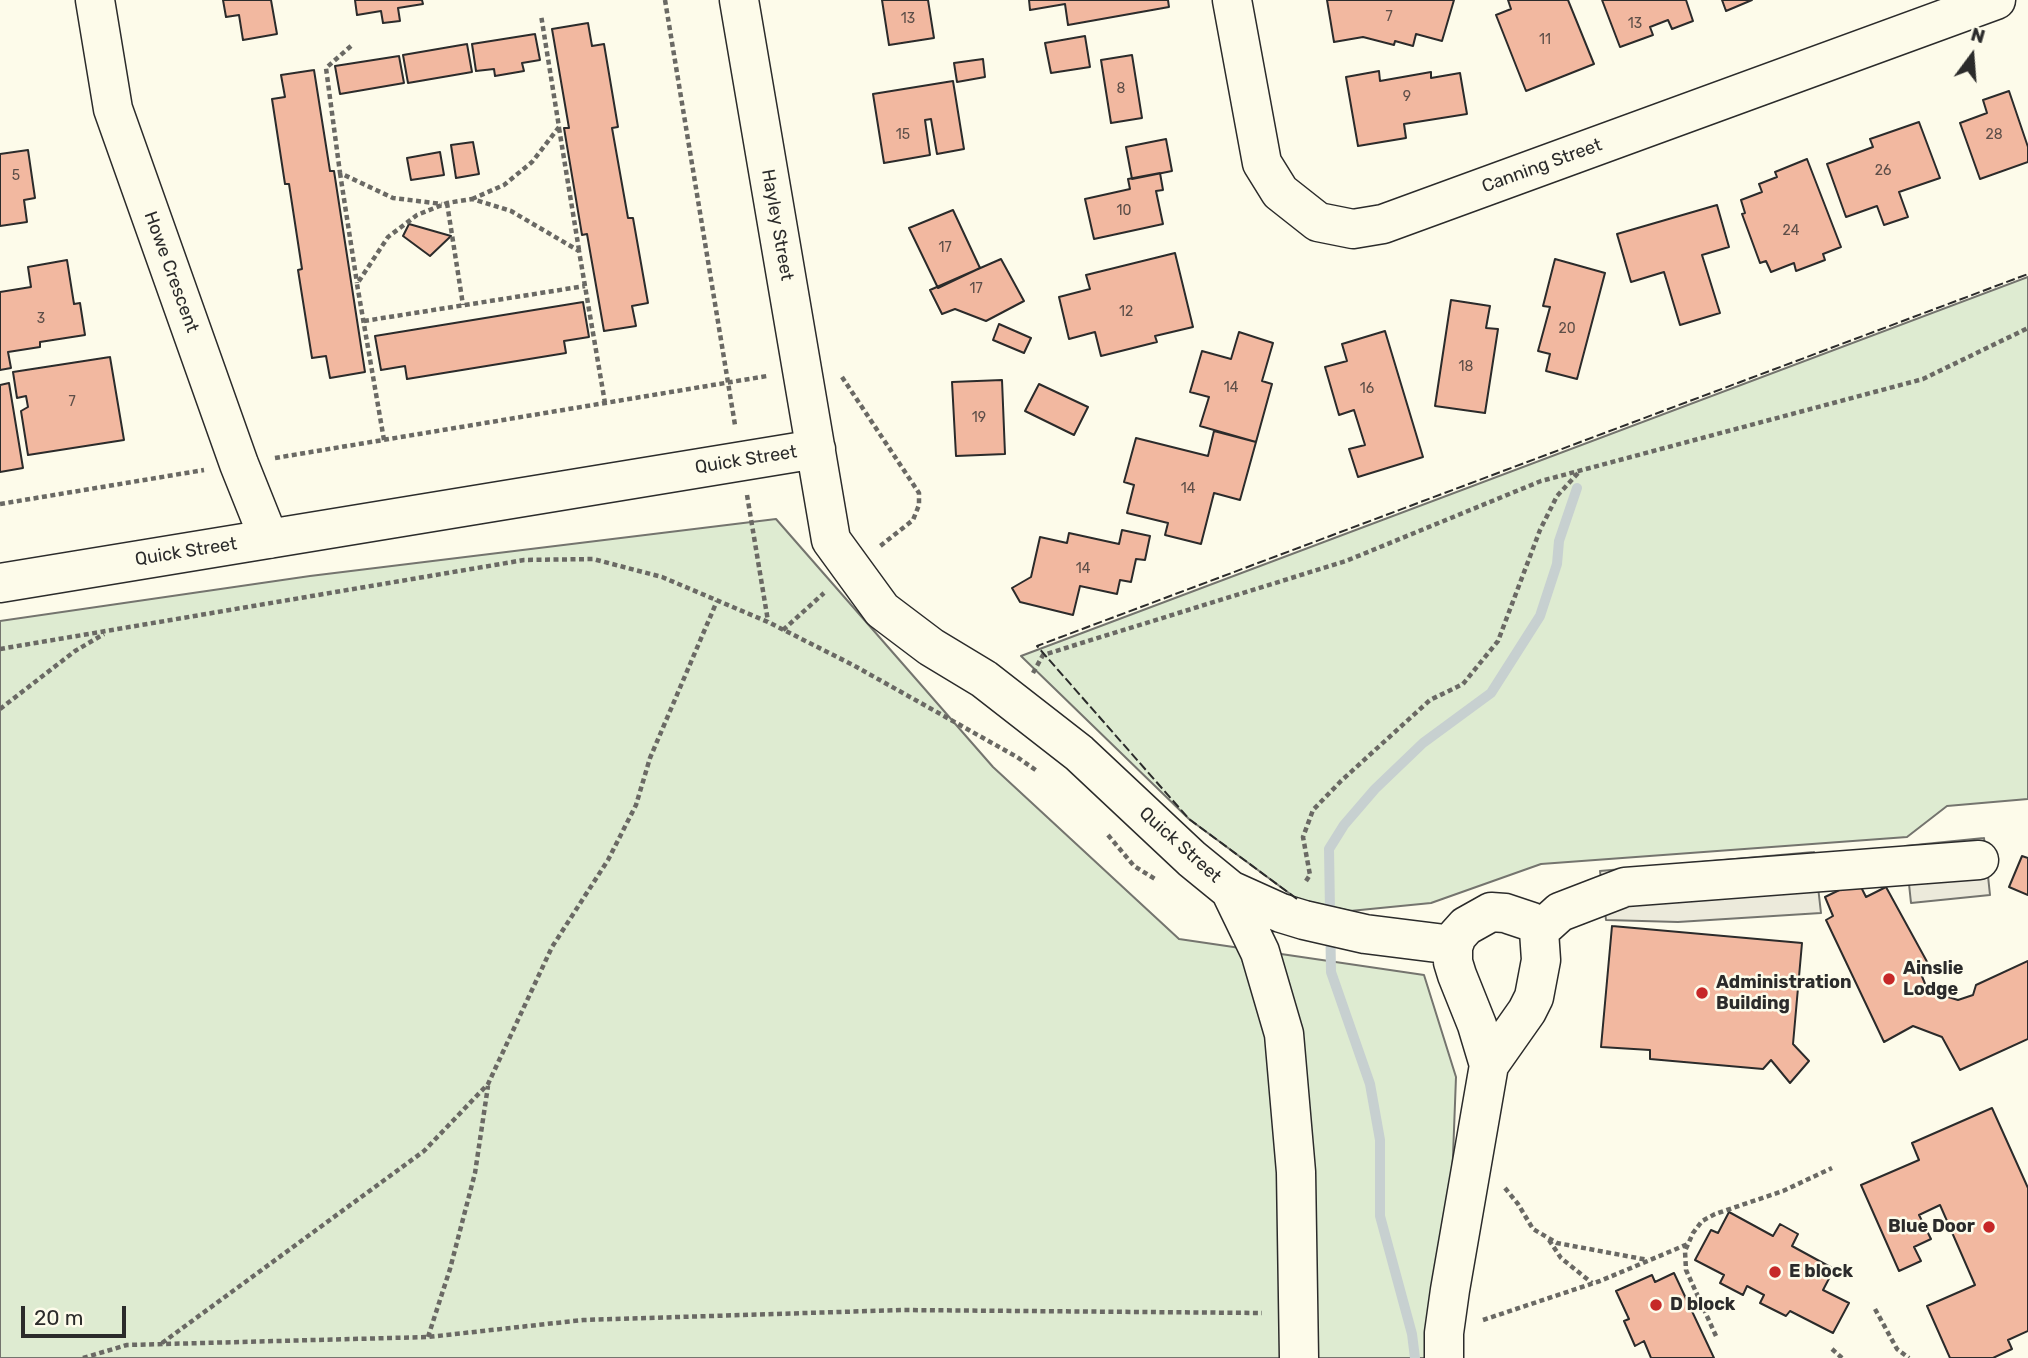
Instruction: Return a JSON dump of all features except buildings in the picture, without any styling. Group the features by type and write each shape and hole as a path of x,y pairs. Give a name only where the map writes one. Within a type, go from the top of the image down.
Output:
{"street":[{"name":"Howe Crescent","path":"95,0 113,109 239,464 269,539"},
{"name":"Hayley Street","path":"739,0 816,449"},
{"name":"Canning Street","path":"1232,0 1262,163 1280,192 1318,222 1353,229 1383,225 1997,0"},
{"name":"Quick Street","path":"0,583 816,449 831,540 882,610 931,647 984,680 1079,753 1192,859 1230,890 1292,916 1365,934 1453,945"},
{"path":"1539,931 1560,912 1625,887 1979,860"},
{"path":"1230,890 1261,952 1284,1034 1296,1172 1299,1358"},
{"path":"1444,1358 1444,1333 1489,1065 1515,1030 1534,997 1541,960 1539,931 1532,922 1521,916 1490,912 1466,926 1453,945 1453,962 1489,1065"}],"path":[{"path":"665,0 768,622"},
{"path":"541,15 605,403"},
{"path":"351,46 326,68 357,284 384,440"},
{"path":"357,284 388,237 417,215 447,203 472,199 504,186 532,162 559,127"},
{"path":"340,173 393,198 447,203"},
{"path":"472,199 511,211 579,251"},
{"path":"447,203 463,306"},
{"path":"364,321 585,286"},
{"path":"1016,704 1044,655 1346,561 1541,481 1923,379 2028,328"},
{"path":"0,504 802,371"},
{"path":"1292,916 1299,891 1310,875 1303,837 1313,810 1430,700 1463,684 1498,641 1540,530 1557,496 1580,471"},
{"path":"0,649 524,560 593,559 662,577 768,622 1017,757 1045,777"},
{"path":"428,1337 450,1269 475,1173 488,1084 552,947 608,860 636,805 650,758 717,600"},
{"path":"0,709 75,650 107,632"},
{"path":"1106,832 1134,866 1162,884"},
{"path":"162,1343 424,1152 488,1084"},
{"path":"1716,1336 1686,1270 1685,1251 1702,1221 1714,1214 1783,1192 1832,1168"},
{"path":"1497,1182 1518,1204 1533,1229 1557,1243 1648,1260"},
{"path":"1546,1237 1561,1258 1593,1283"},
{"path":"1447,1314 1481,1321 1593,1283 1689,1243"},
{"path":"1875,1309 1897,1349 1909,1358"},
{"path":"83,1358 127,1345 428,1337 583,1320 902,1310 1298,1313"},
{"path":"1832,1349 1842,1358"}],"green space":[{"path":"2028,277 2028,799 1947,806 1907,837 1541,864 1431,903 1350,911 1297,899 1189,819 1021,656"},
{"path":"776,519 993,767 1179,939 1424,975 1456,1077 1447,1314 1454,1358 0,1358 0,621 310,576"}],"shaded area":[{"path":"1984,838 1990,895 1911,903 1905,846"},
{"path":"1814,852 1821,913 1678,922 1606,920 1600,871"}],"waterway":[{"path":"1415,1358 1412,1334 1380,1216 1380,1140 1370,1084 1331,972 1329,849 1344,825 1375,789 1423,743 1491,693 1540,616 1557,564 1559,541 1577,488"}],"fence":[{"path":"1297,899 1189,819 1037,646 2028,274"}],"place":[{"name":"Ainslie Lodge","path":"1889,979"},
{"name":"Administration Building","path":"1702,993"},
{"name":"Blue Door","path":"1989,1227"},
{"name":"E block","path":"1775,1272"},
{"name":"D block","path":"1656,1305"}]}
